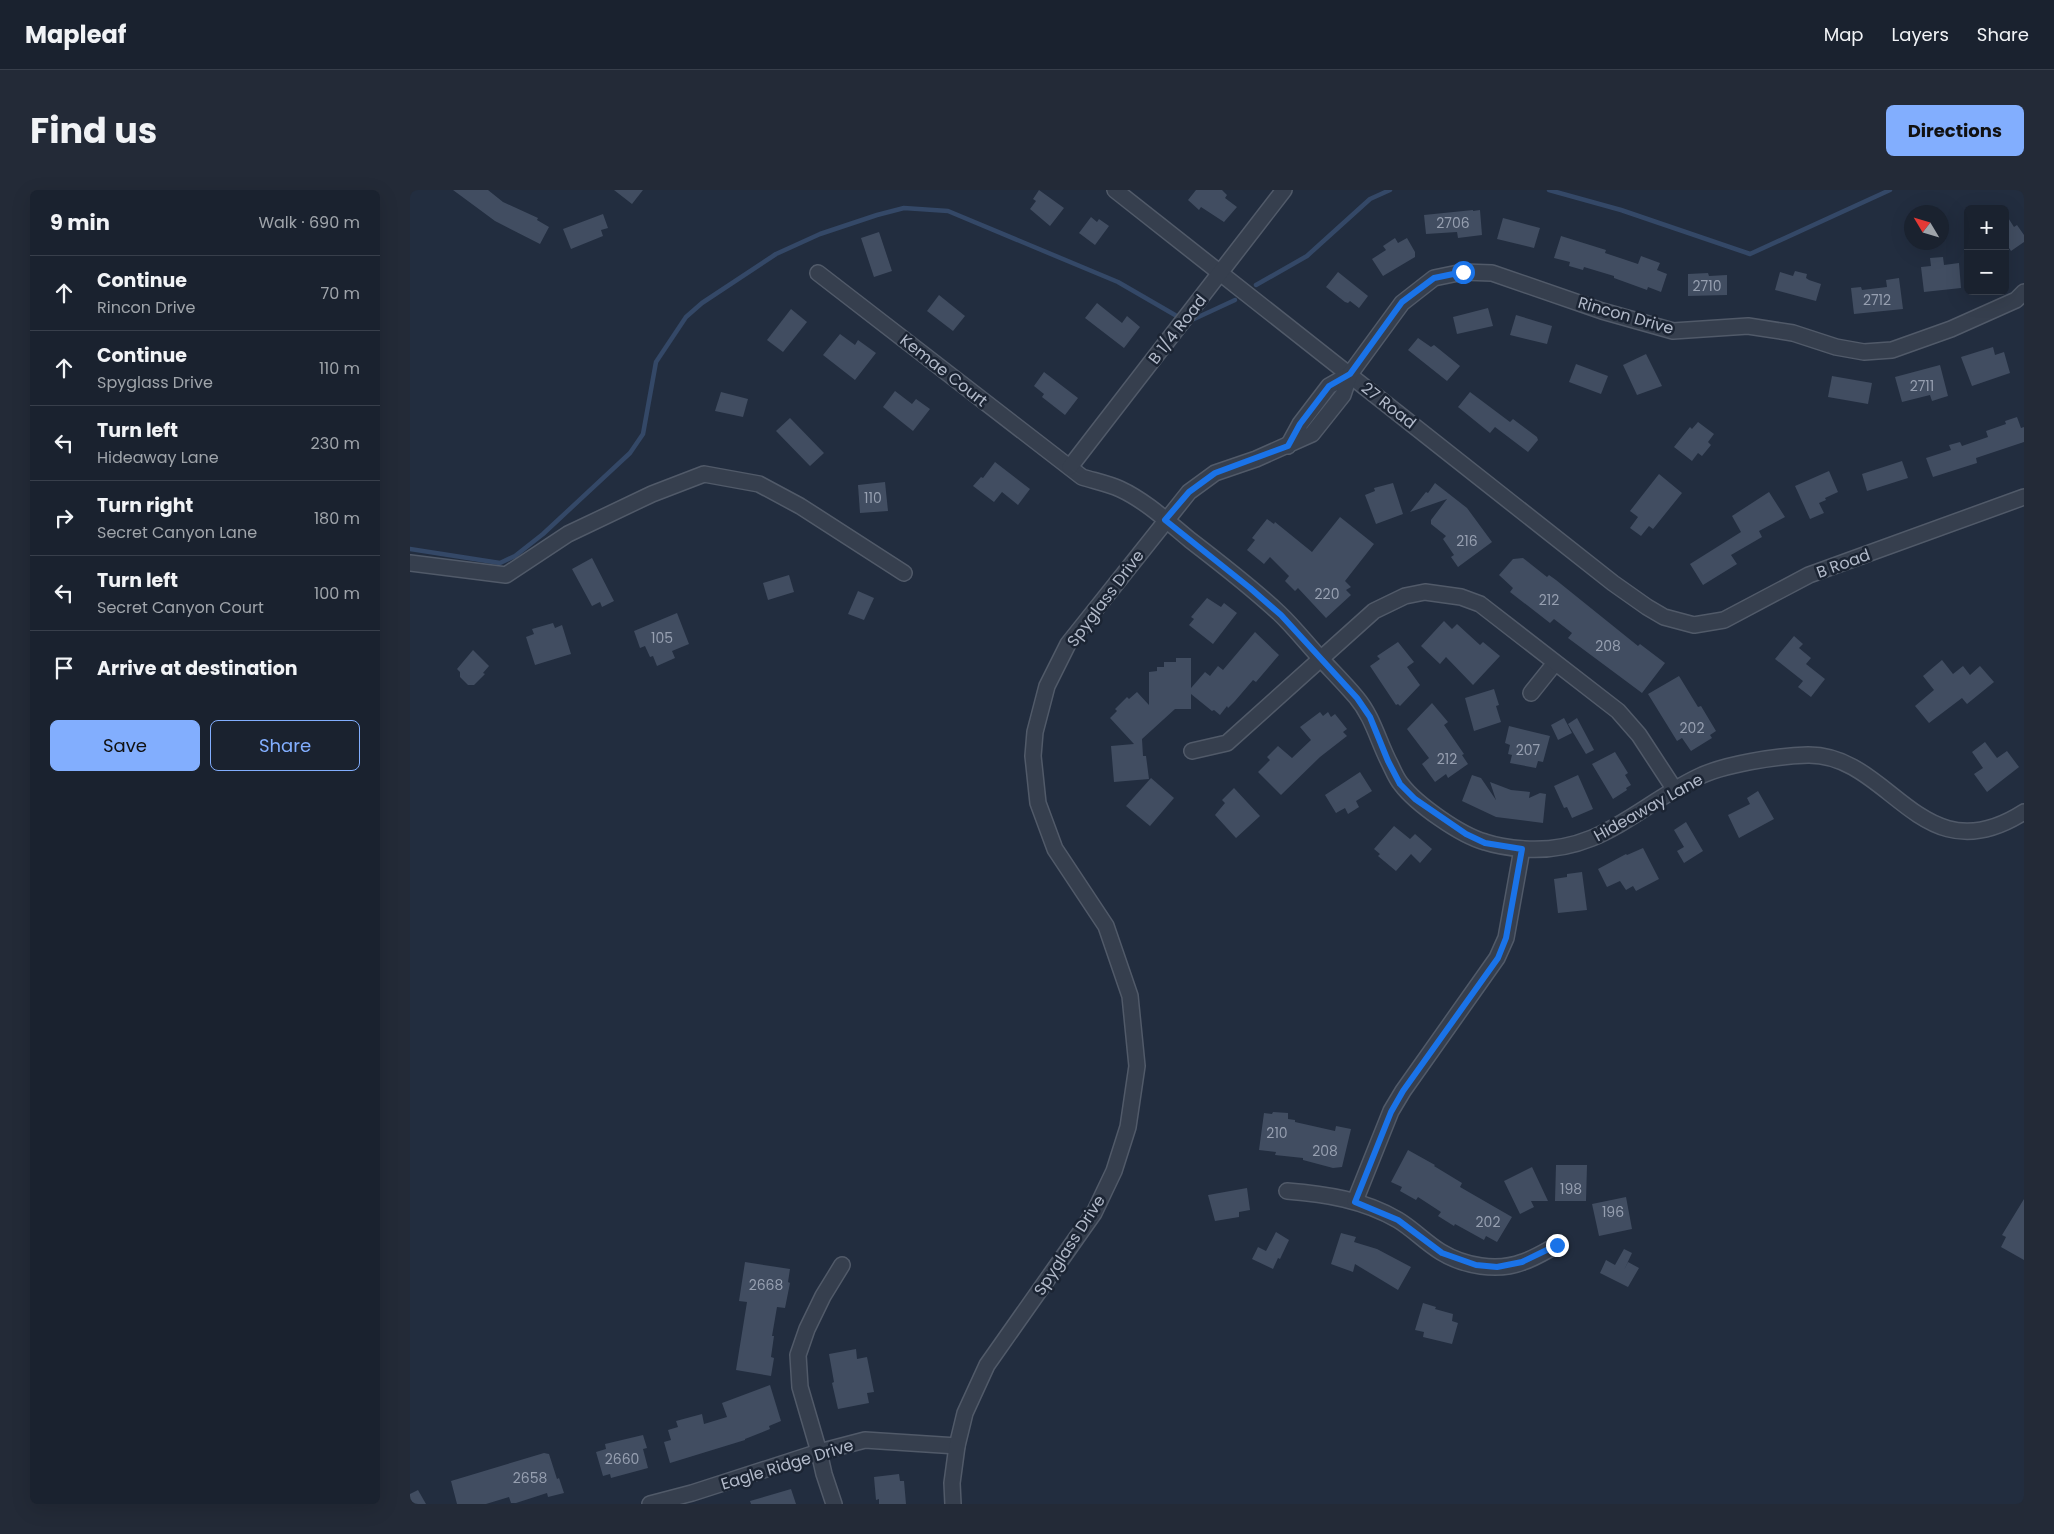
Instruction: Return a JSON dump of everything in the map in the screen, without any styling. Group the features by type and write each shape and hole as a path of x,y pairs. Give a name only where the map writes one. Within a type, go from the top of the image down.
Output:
{"street":[{"name":"27 Road","path":"1116,190 1613,582 1664,617"},
{"name":"B 1/4 Road","path":"1070,467 1284,190"},
{"name":"Kemae Court","path":"818,272 1070,467"},
{"name":"Rincon Drive","path":"1350,374 1402,302 1434,278 1463,272 1492,273 1602,311 1673,331 1748,326 1793,333 1836,347 1864,352 1892,350 1951,328 2016,300 2024,292"},
{"name":"Spyglass Drive","path":"953,1504 952,1483 957,1446 965,1413 987,1365 1094,1213 1114,1171 1128,1127 1137,1066 1130,996 1106,926 1055,849 1038,802 1033,756 1035,732 1047,686 1068,644 1189,492 1215,473 1288,446 1312,434 1343,395 1350,374"},
{"name":"Hideaway Lane","path":"1070,467 1082,477 1120,489 1148,506 1275,610 1357,698 1370,717 1388,761 1400,784 1415,799 1466,834 1485,843 1522,849 1552,850 1593,839 1698,777 1729,767 1811,755 1838,760 1863,773 1906,807 1929,821 1957,830 1973,831 2006,823 2024,812"},
{"path":"410,563 506,575 568,534 652,494 704,474 759,484 800,506 904,573"},
{"name":"B Road","path":"1664,617 1694,625 1724,620 1809,575 2024,497"},
{"path":"1192,751 1227,744 1374,611 1405,596 1425,592 1461,596 1480,604 1618,711 1639,734 1674,790"},
{"path":"1531,693 1555,663"},
{"path":"1355,1202 1391,1112 1403,1091 1498,958 1506,938 1522,849"},
{"path":"1287,1191 1326,1194 1355,1202 1398,1220 1442,1253 1476,1265 1497,1267 1522,1262 1557,1245"},
{"path":"834,1504 800,1387 798,1355 807,1329 823,1296 842,1265"},
{"name":"Eagle Ridge Drive","path":"650,1504 692,1493 819,1452 865,1440 957,1446"}],"building":[{"path":"453,190 488,190 503,202 538,218 537,220 549,227 540,244 495,221"},
{"path":"614,190 643,190 632,204"},
{"path":"1039,190 1064,208 1050,226 1030,209 1036,201 1033,199"},
{"path":"1196,190 1222,190 1227,195 1225,198 1237,207 1224,222 1201,207 1199,210 1188,200"},
{"path":"1480,210 1482,235 1458,238 1457,232 1426,234 1424,215"},
{"path":"603,214 608,228 601,230 603,236 571,249 563,229"},
{"path":"1091,217 1097,222 1099,219 1109,226 1095,245 1079,233"},
{"path":"1503,218 1540,228 1534,248 1497,239"},
{"path":"2009,219 2014,227 2017,225 2024,235 2024,242 2011,251 2009,248"},
{"path":"879,232 892,271 874,277 861,238"},
{"path":"1561,236 1606,250 1605,253 1638,264 1641,256 1660,263 1657,270 1667,274 1661,292 1648,287 1647,290 1614,278 1614,276 1584,267 1583,270 1569,266 1570,262 1554,258"},
{"path":"1395,238 1398,243 1407,238 1415,252 1415,257 1383,276 1372,259 1386,250 1383,246"},
{"path":"1943,257 1944,265 1959,263 1961,288 1924,292 1921,267 1931,266 1930,258"},
{"path":"1795,271 1807,274 1806,278 1821,284 1816,301 1775,290 1780,272 1793,276"},
{"path":"1338,272 1368,296 1359,308 1350,301 1348,303 1345,302 1326,287"},
{"path":"1708,273 1709,276 1727,275 1727,295 1688,296 1688,274"},
{"path":"1899,278 1903,309 1854,314 1851,288 1861,287 1862,290 1887,287 1886,280"},
{"path":"939,295 965,316 953,331 927,311"},
{"path":"1097,303 1122,323 1127,316 1140,327 1124,348 1085,318"},
{"path":"1488,308 1493,326 1457,334 1453,317"},
{"path":"791,309 807,322 783,352 767,340"},
{"path":"1516,315 1552,326 1547,344 1510,335"},
{"path":"840,334 855,345 858,340 876,353 855,380 823,355"},
{"path":"1418,338 1431,347 1434,345 1460,366 1447,381 1408,350"},
{"path":"1993,347 1995,355 2004,352 2010,373 1972,386 1961,357"},
{"path":"1646,354 1662,386 1637,395 1623,365"},
{"path":"1576,364 1608,376 1601,394 1569,382"},
{"path":"1940,365 1948,396 1932,401 1930,395 1902,402 1895,377"},
{"path":"1044,372 1078,398 1065,415 1042,397 1044,394 1034,386"},
{"path":"1832,376 1872,383 1868,404 1828,397"},
{"path":"895,391 912,404 916,399 930,409 913,431 883,407"},
{"path":"721,392 748,399 743,417 715,411"},
{"path":"1470,392 1510,422 1513,419 1537,437 1538,440 1528,452 1495,427 1490,433 1458,407"},
{"path":"2017,417 2021,428 2024,427 2024,442 1976,458 1977,463 1933,477 1926,458 1951,450 1949,445 1960,442 1962,446 1988,437 1986,431 2006,424 2005,421"},
{"path":"790,418 824,453 810,466 776,431"},
{"path":"1698,422 1714,434 1708,442 1711,445 1702,456 1698,453 1692,461 1674,447 1690,427 1692,429"},
{"path":"1902,461 1908,478 1867,491 1862,474"},
{"path":"995,462 1030,489 1018,505 1002,492 994,502 973,486 981,477 983,478"},
{"path":"1829,471 1838,492 1819,503 1824,513 1810,519 1795,486"},
{"path":"1659,474 1682,493 1653,529 1649,526 1641,536 1630,528 1638,517 1630,511"},
{"path":"885,482 888,511 860,513 858,485"},
{"path":"1393,483 1403,514 1376,524 1365,495 1375,491 1374,488"},
{"path":"1435,483 1467,508 1492,542 1458,567 1451,557 1454,555 1443,539 1446,536 1431,524 1431,520 1447,499 1410,512"},
{"path":"1769,492 1785,517 1759,531 1762,537 1731,555 1737,564 1703,585 1690,564 1741,532 1732,516"},
{"path":"1340,517 1374,544 1345,581 1351,587 1346,590 1351,595 1326,618 1298,588 1295,591 1285,581 1289,576 1270,557 1264,564 1247,550 1255,540 1252,538 1267,519 1274,524 1275,522 1312,552"},
{"path":"592,558 614,601 602,607 600,602 592,606 572,569"},
{"path":"1523,558 1547,577 1549,575 1556,580 1638,646 1640,644 1665,663 1642,693 1568,638 1572,633 1554,619 1550,623 1510,592 1513,588 1499,575 1513,559"},
{"path":"789,575 794,592 768,600 763,583"},
{"path":"858,591 874,598 864,620 848,614"},
{"path":"1207,598 1221,607 1224,603 1237,613 1213,644 1189,625 1194,619 1191,617"},
{"path":"677,613 689,644 672,651 675,658 657,666 653,656 650,657 645,646 640,648 634,631"},
{"path":"1444,621 1452,629 1457,624 1480,645 1483,642 1500,656 1473,685 1446,657 1440,664 1421,646"},
{"path":"553,623 555,628 562,625 571,654 535,665 526,637 534,634 532,629"},
{"path":"1255,632 1279,655 1256,682 1253,680 1220,715 1191,694 1191,709 1175,709 1142,739 1143,756 1146,756 1149,779 1114,782 1111,746 1134,744 1110,718 1117,711 1115,709 1127,697 1129,699 1137,692 1149,705 1149,672 1157,671 1157,667 1164,667 1164,662 1176,662 1176,658 1191,658 1191,688 1205,672 1210,676 1218,666 1223,670"},
{"path":"1794,636 1803,644 1799,648 1811,658 1806,664 1825,679 1811,697 1798,687 1803,681 1775,659"},
{"path":"1398,642 1414,662 1407,667 1420,685 1400,706 1396,705 1370,666 1380,659 1377,656"},
{"path":"473,650 489,666 483,673 485,674 474,685 468,685 460,677 460,672 457,669"},
{"path":"1942,660 1953,674 1963,666 1970,675 1980,666 1994,682 1967,704 1962,698 1929,723 1915,706 1934,690 1923,676"},
{"path":"1679,676 1698,707 1701,706 1716,731 1710,735 1712,738 1691,751 1682,738 1677,741 1648,694"},
{"path":"1494,689 1499,705 1496,706 1501,722 1474,731 1465,698"},
{"path":"1432,703 1448,722 1444,725 1464,754 1462,755 1468,764 1448,778 1446,774 1435,782 1422,764 1429,758 1407,729"},
{"path":"1320,712 1323,716 1328,712 1331,717 1335,714 1347,729 1343,732 1347,736 1320,757 1281,795 1258,772 1270,760 1267,757 1278,746 1292,758 1311,740 1300,727"},
{"path":"1564,718 1572,733 1558,740 1551,725"},
{"path":"1577,718 1594,750 1586,754 1568,724"},
{"path":"1509,726 1550,736 1543,762 1538,761 1536,768 1510,763 1512,755 1508,754 1510,745 1505,743"},
{"path":"1985,742 1997,758 2007,751 2019,767 1987,792 1974,774 1983,768 1972,752"},
{"path":"1615,752 1628,773 1625,775 1631,785 1613,799 1592,764"},
{"path":"1360,772 1372,791 1356,801 1359,807 1348,814 1345,808 1336,813 1325,795"},
{"path":"1472,775 1481,778 1496,800 1490,782 1511,790 1530,792 1529,798 1540,793 1546,794 1543,823 1496,817 1462,801"},
{"path":"1578,775 1593,809 1572,818 1567,807 1564,808 1554,786"},
{"path":"1151,778 1174,798 1150,826 1126,806"},
{"path":"1234,788 1260,816 1236,838 1215,815 1225,803 1222,800"},
{"path":"1758,791 1774,819 1739,838 1728,815 1750,804 1747,798"},
{"path":"1686,822 1703,851 1684,863 1677,851 1684,847 1674,830"},
{"path":"1394,826 1410,839 1415,834 1432,849 1420,863 1411,854 1396,871 1378,856 1380,854 1374,849"},
{"path":"1643,848 1659,879 1636,891 1633,886 1626,890 1620,881 1607,887 1598,869 1626,854"},
{"path":"1582,872 1587,910 1558,913 1554,879 1567,877 1567,874"},
{"path":"1273,1112 1288,1113 1288,1119 1295,1120 1295,1122 1335,1131 1336,1126 1351,1129 1342,1167 1333,1168 1303,1160 1303,1158 1275,1155 1276,1152 1259,1150 1264,1113 1272,1114"},
{"path":"1408,1150 1462,1183 1460,1187 1512,1217 1497,1242 1486,1236 1484,1240 1455,1224 1454,1226 1438,1216 1441,1212 1418,1197 1416,1200 1400,1191 1402,1187 1391,1182"},
{"path":"1556,1165 1587,1165 1586,1201 1555,1201"},
{"path":"1532,1167 1548,1201 1531,1201 1534,1207 1520,1214 1504,1181"},
{"path":"1247,1188 1250,1210 1239,1212 1239,1217 1215,1221 1208,1195"},
{"path":"1626,1197 1632,1229 1599,1236 1592,1204"},
{"path":"2024,1199 2024,1260 2001,1247 2006,1237 2002,1235"},
{"path":"1276,1232 1289,1240 1273,1269 1252,1259 1258,1247 1266,1251"},
{"path":"1341,1233 1356,1237 1354,1242 1377,1249 1411,1267 1398,1290 1355,1264 1353,1272 1331,1264"},
{"path":"1624,1249 1632,1253 1624,1270 1628,1262 1639,1268 1628,1287 1600,1273 1606,1260 1615,1265"},
{"path":"745,1262 790,1269 788,1282 790,1283 785,1308 777,1307 772,1336 774,1336 771,1357 774,1358 771,1376 736,1370 747,1302 739,1301"},
{"path":"1423,1303 1436,1307 1435,1309 1453,1314 1452,1321 1458,1323 1452,1344 1423,1337 1424,1332 1415,1330"},
{"path":"856,1349 857,1359 867,1357 874,1392 867,1393 869,1403 838,1409 832,1383 834,1382 829,1354"},
{"path":"770,1385 781,1421 769,1426 770,1429 745,1440 670,1463 664,1442 671,1440 668,1430 678,1427 676,1421 702,1414 704,1424 727,1417 722,1403"},
{"path":"643,1435 647,1448 643,1449 648,1468 611,1478 610,1474 603,1476 596,1452 606,1449 605,1444"},
{"path":"544,1453 549,1454 557,1479 559,1478 564,1493 548,1497 547,1493 516,1503 511,1503 509,1497 486,1504 457,1504 451,1481"},
{"path":"899,1474 900,1481 904,1481 906,1504 879,1504 879,1499 876,1500 874,1477"},
{"path":"791,1489 796,1504 751,1504 750,1501"},
{"path":"418,1490 426,1504 410,1504 410,1494"}],"waterway":[{"path":"1256,285 1307,256 1370,199 1390,190"},
{"path":"1549,190 1621,210 1750,254 1890,190"},
{"path":"410,549 500,563 515,556 543,534 630,453 643,434 656,362 686,317 702,303 776,254 820,234 877,215 904,208 948,211 1118,282 1175,315"},
{"path":"1194,319 1235,300"}],"route":[{"path":"1463,272 1434,278 1402,302 1350,374 1329,386 1300,424 1288,446 1215,473 1189,492 1165,520 1281,615 1357,698 1370,717 1388,761 1400,784 1415,799 1448,824 1485,843 1522,849 1506,938 1498,958 1403,1091 1391,1112 1355,1202 1398,1220 1442,1253 1476,1265 1497,1267 1522,1262 1557,1245"}]}
